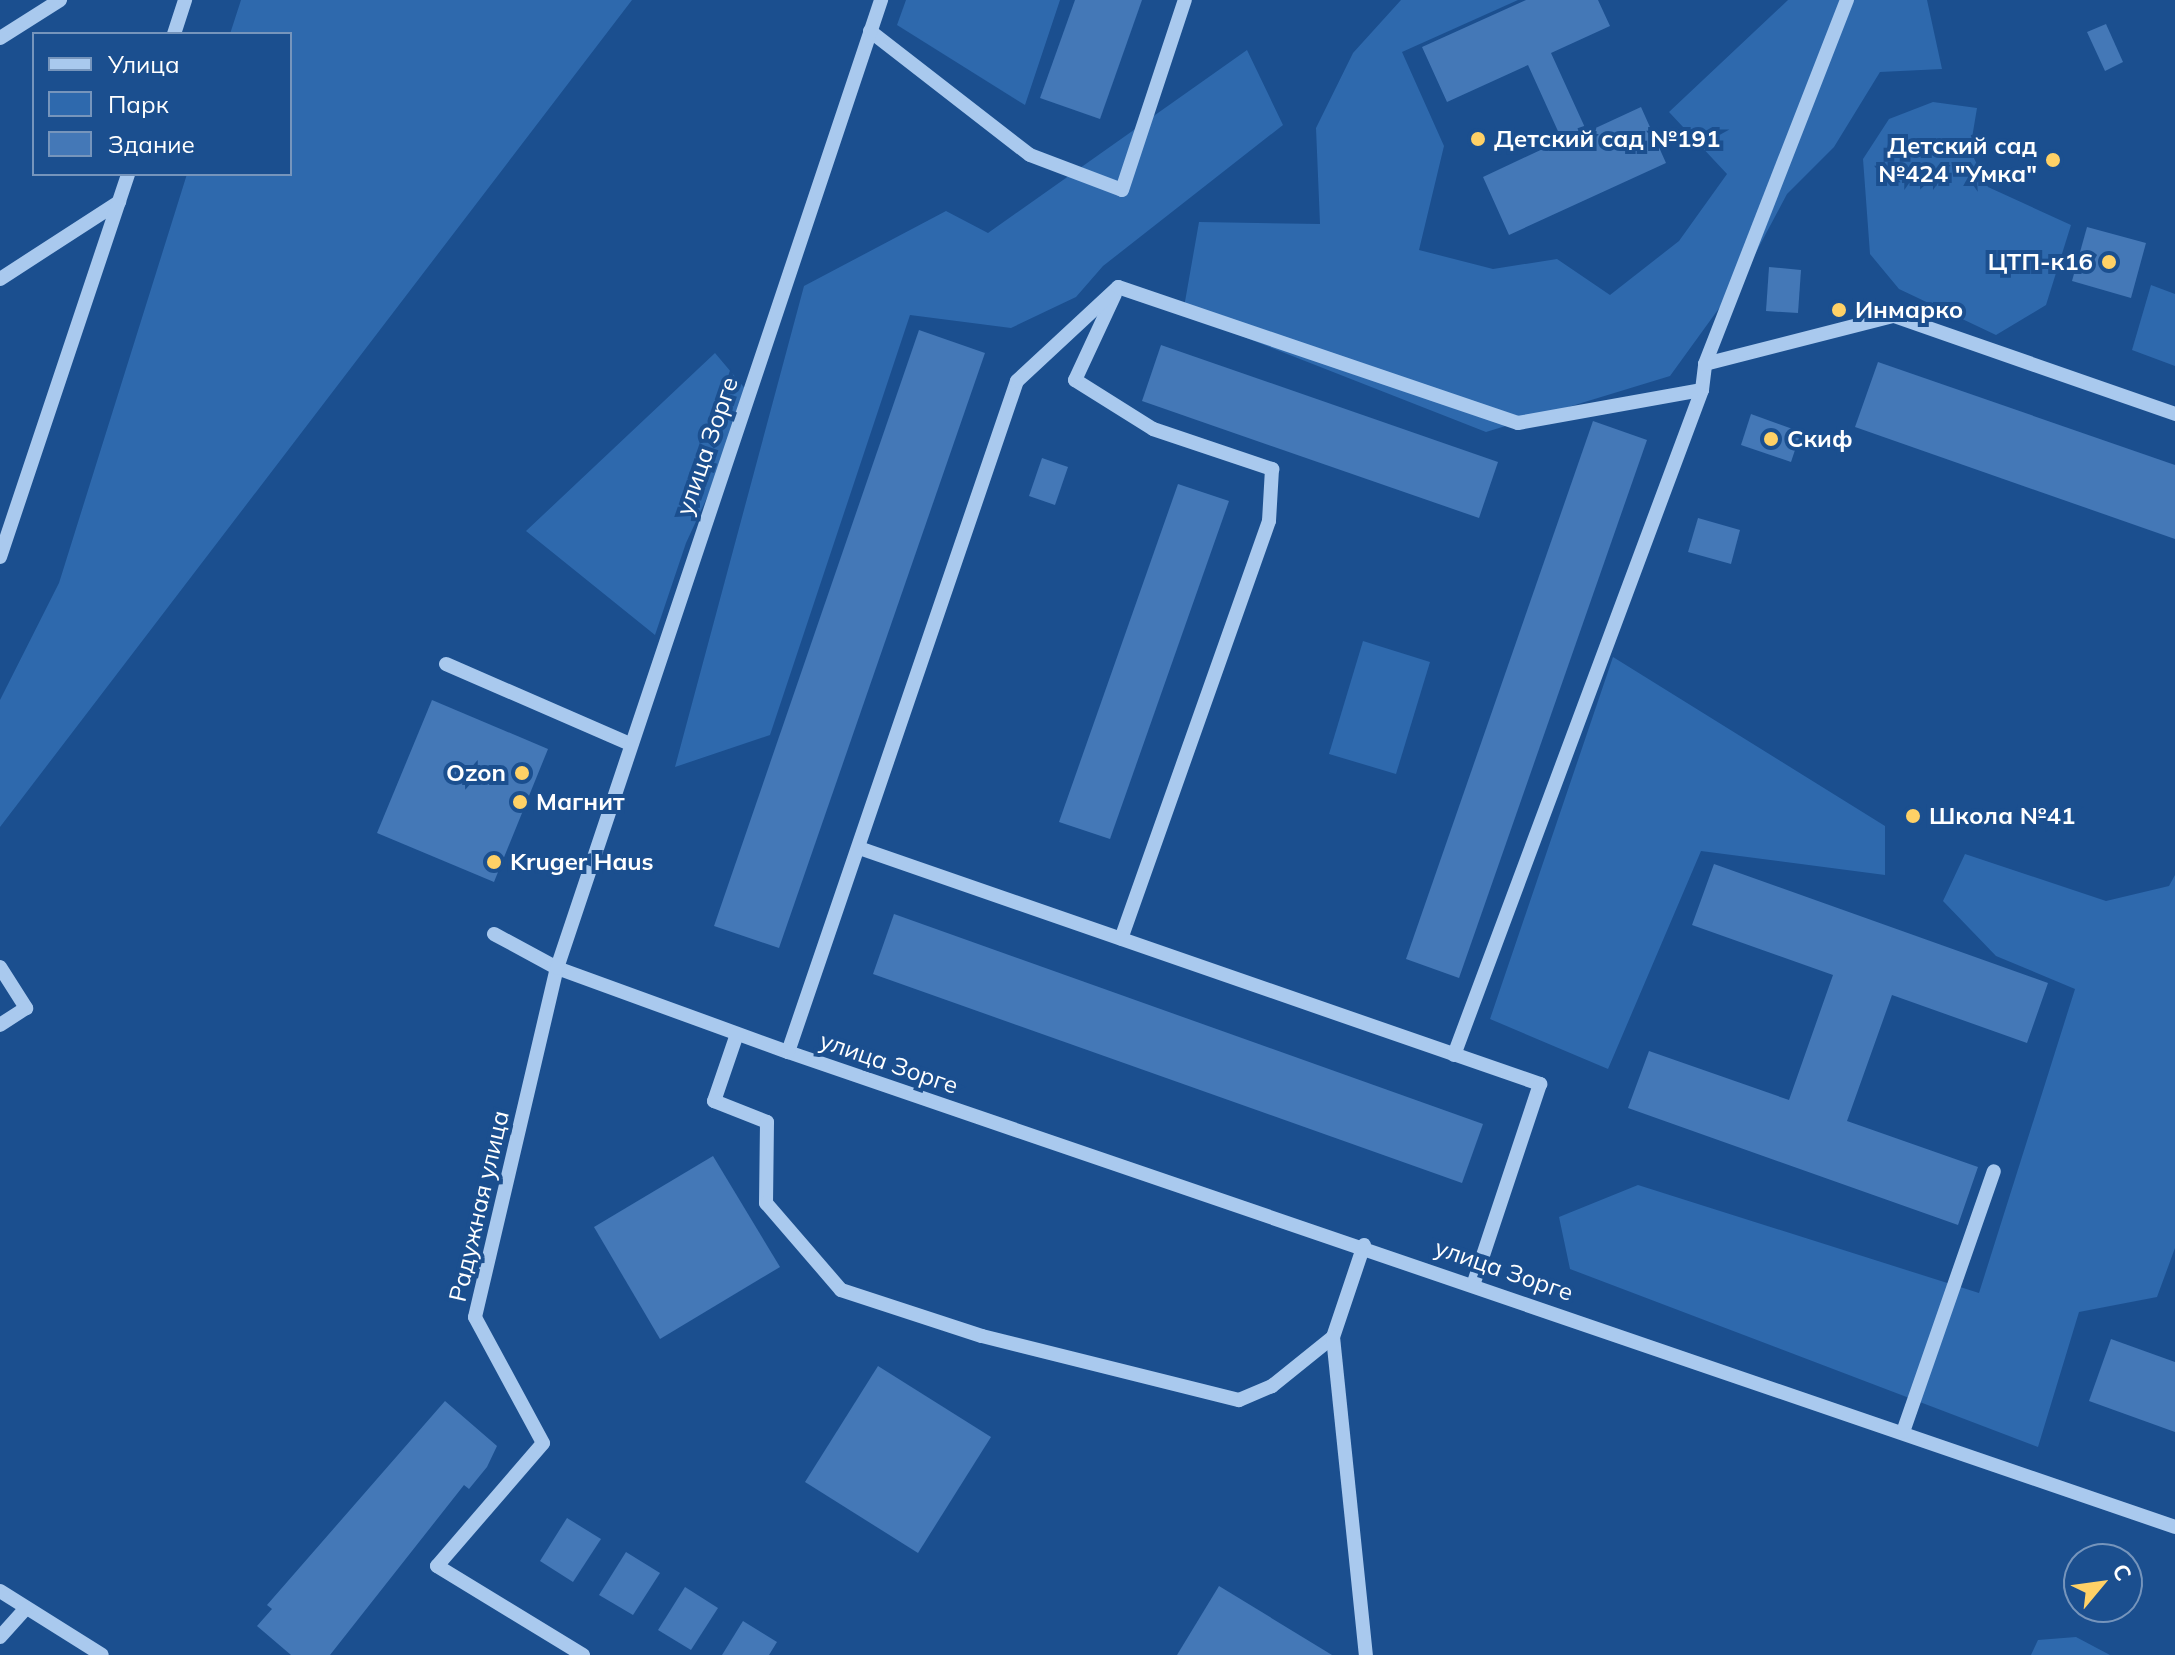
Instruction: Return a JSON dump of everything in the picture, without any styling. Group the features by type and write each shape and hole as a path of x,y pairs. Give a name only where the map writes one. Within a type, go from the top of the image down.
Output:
{"street":[{"path":"0,38 60,0"},
{"path":"175,32 185,0"},
{"name":"улица Зорге","path":"881,0 557,968 788,1052 1474,1282 2175,1527"},
{"path":"870,31 1030,155 1122,190 1185,0"},
{"path":"1454,1055 1702,390 1705,364 1847,0"},
{"path":"0,557 5,532 127,176"},
{"path":"0,279 119,202"},
{"path":"1118,287 1518,423 1702,390"},
{"path":"788,1052 862,849 1017,381 1118,287"},
{"path":"1118,287 1075,380 1153,429 1272,469 1269,521 1121,939"},
{"path":"1705,364 1894,316 2175,414"},
{"path":"446,664 630,744"},
{"path":"862,849 1540,1084 1474,1282"},
{"path":"494,934 557,968"},
{"path":"0,967 26,1008 0,1025"},
{"name":"Радужная улица","path":"557,968 475,1317 543,1443 437,1566 583,1655"},
{"path":"737,1034 714,1101 767,1122 766,1203 841,1290 982,1336 1239,1400 1272,1386 1333,1337"},
{"path":"1903,1432 1994,1171"},
{"path":"1364,1245 1333,1337 1366,1655"},
{"path":"0,1591 102,1655"},
{"path":"0,1637 26,1608"}],"green space":[{"path":"241,0 632,0 0,827 0,700 59,583 186,176 292,176 292,32 231,32"},
{"path":"906,0 1060,0 1025,105 897,25"},
{"path":"1401,0 1518,0 1402,52 1444,146 1419,250 1493,269 1557,259 1610,295 1679,241 1727,174 1669,112 1788,0 1927,0 1942,69 1880,72 1834,147 1787,194 1746,271 1670,376 1486,432 1183,313 1199,222 1320,224 1316,128 1353,53"},
{"path":"1247,50 1283,125 1103,266 1076,297 1011,328 910,315 770,735 675,767 804,286 946,211 988,233"},
{"path":"1933,102 1977,108 1970,150 1988,187 2071,225 2046,305 1996,335 1899,289 1870,254 1863,159 1889,119"},
{"path":"2151,285 2175,294 2175,366 2132,350"},
{"path":"715,353 753,398 686,543 655,635 526,531"},
{"path":"1363,641 1430,662 1396,774 1329,754"},
{"path":"1613,657 1885,826 1885,875 1701,851 1608,1069 1490,1019"},
{"path":"1965,854 2106,901 2169,886 2175,875 2175,1248 2157,1297 2079,1312 2038,1447 1570,1269 1559,1217 1638,1185 1979,1293 2075,989 1996,956 1943,901"},
{"path":"2076,1637 2110,1655 2031,1655 2038,1640"}],"building":[{"path":"1075,0 1142,0 1100,119 1040,98"},
{"path":"1526,0 1598,0 1610,26 1551,53 1587,132 1641,107 1666,163 1509,235 1483,177 1562,140 1528,65 1447,102 1422,47"},
{"path":"2106,24 2123,62 2105,71 2087,32"},
{"name":"ЦТП-к16","path":"2087,227 2146,243 2131,298 2072,281"},
{"path":"1769,267 1801,270 1798,313 1766,311"},
{"name":"Инмарко","path":"1833,303 1847,306 1845,317 1831,314"},
{"path":"919,330 985,353 779,948 714,926"},
{"path":"1161,345 1498,462 1479,518 1142,401"},
{"path":"1878,362 2175,465 2175,539 1855,427"},
{"name":"Скиф","path":"1751,414 1801,432 1791,462 1741,445"},
{"path":"1593,421 1647,440 1459,978 1406,959"},
{"path":"1805,431 1814,434 1811,444 1802,441"},
{"path":"1042,458 1068,467 1055,505 1029,496"},
{"path":"1178,484 1229,501 1110,839 1059,822"},
{"path":"1698,518 1740,530 1731,564 1688,552"},
{"path":"432,700 548,749 494,882 377,833"},
{"path":"1714,864 2048,983 2027,1043 1892,995 1847,1121 1978,1167 1958,1225 1628,1108 1649,1051 1789,1100 1833,975 1692,925"},
{"path":"894,914 1483,1124 1462,1183 873,974"},
{"path":"713,1156 780,1267 660,1339 594,1227"},
{"path":"2111,1339 2175,1362 2175,1432 2089,1401"},
{"path":"878,1366 991,1437 918,1553 805,1482"},
{"path":"445,1401 497,1446 487,1467 469,1489 464,1485 330,1655 291,1655 257,1626 272,1609 267,1605"},
{"path":"567,1518 601,1539 573,1582 540,1561"},
{"path":"626,1552 660,1573 633,1615 599,1595"},
{"path":"1219,1586 1332,1655 1177,1655"},
{"path":"685,1587 718,1608 691,1650 658,1630"},
{"path":"743,1621 777,1642 769,1655 722,1655"}],"place":[{"name":"Детский сад №191","path":"1478,139"},
{"name":"Детский сад №424 \"Умка\"","path":"2053,160"},
{"name":"ЦТП-к16","path":"2109,262"},
{"name":"Инмарко","path":"1839,310"},
{"name":"Скиф","path":"1771,439"},
{"name":"Ozon","path":"522,773"},
{"name":"Магнит","path":"520,802"},
{"name":"Школа №41","path":"1913,816"},
{"name":"Kruger Haus","path":"494,862"}]}
